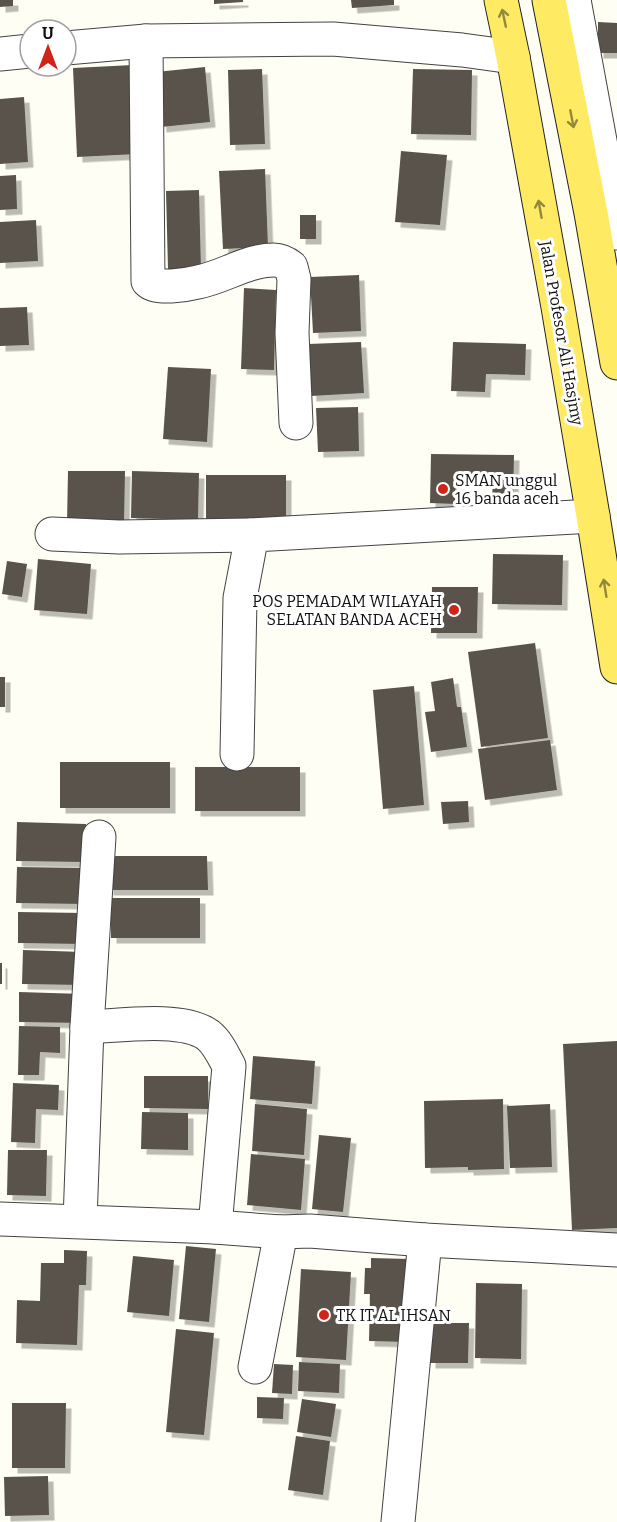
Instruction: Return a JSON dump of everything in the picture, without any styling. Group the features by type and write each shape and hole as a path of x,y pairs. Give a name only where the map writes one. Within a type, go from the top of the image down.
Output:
{"main road":[{"name":"Jalan Profesor Ali Hasjmy","path":"501,0 558,307 617,667"},
{"path":"549,0 589,70 591,213 617,363"}],"street":[{"path":"574,0 589,70 617,233"},
{"path":"78,47 146,41 333,39 462,50 513,57"},
{"path":"146,41 148,281 153,285 165,286 198,282 249,264 274,260 283,261 291,267 294,279 292,333 296,423"},
{"path":"0,54 18,52"},
{"path":"52,534 118,537 252,535 593,516"},
{"path":"237,754 240,598 252,535"},
{"path":"80,1221 87,1028 99,837"},
{"path":"87,1028 162,1024 187,1026 207,1035 220,1048 229,1066 215,1227"},
{"path":"0,1220 215,1227 281,1233 310,1231 425,1240 617,1250"},
{"path":"255,1366 281,1233"},
{"path":"398,1522 425,1240"}],"building":[{"path":"0,0 13,0 13,6 0,7"},
{"path":"214,0 243,0 243,2 214,4"},
{"path":"351,0 394,0 394,5 352,8"},
{"path":"598,22 617,23 617,53 598,53"},
{"path":"133,65 137,154 77,157 73,78 78,78 78,68"},
{"path":"205,67 210,122 161,127 156,72"},
{"path":"262,69 265,144 230,145 228,70"},
{"path":"413,69 472,70 471,135 411,134"},
{"path":"24,97 28,162 0,164 0,99"},
{"path":"401,151 447,155 440,225 395,222"},
{"path":"265,169 268,247 223,249 219,171"},
{"path":"16,175 17,209 0,210 0,176"},
{"path":"199,190 201,269 168,269 166,191"},
{"path":"300,215 316,215 316,239 300,239"},
{"path":"36,220 38,261 0,263 0,222"},
{"path":"359,275 361,331 313,333 310,277"},
{"path":"244,288 276,290 274,370 241,369"},
{"path":"27,307 29,345 0,346 0,308"},
{"path":"361,342 364,393 311,396 308,344"},
{"path":"453,342 526,344 525,375 486,374 485,392 451,391"},
{"path":"168,367 211,369 207,442 163,439"},
{"path":"358,407 359,451 318,452 316,408"},
{"name":"SMAN unggul 16 banda aceh","path":"431,454 514,455 513,501 492,500 493,478 456,478 455,504 430,503"},
{"path":"68,471 125,471 124,525 67,524"},
{"path":"132,471 199,473 198,520 131,518"},
{"path":"206,475 286,475 286,520 206,520"},
{"path":"493,554 563,555 562,605 492,604"},
{"path":"38,559 91,564 87,614 34,610"},
{"path":"7,561 27,564 22,597 2,594"},
{"name":"POS PEMADAM WILAYAH SELATAN BANDA ACEH","path":"432,587 478,587 477,633 431,633"},
{"path":"535,643 548,738 481,747 468,652"},
{"path":"0,677 5,677 5,707 0,707"},
{"path":"453,678 457,707 461,707 467,747 431,752 425,712 435,711 431,682"},
{"path":"414,686 424,805 383,809 373,690"},
{"path":"550,740 557,790 485,800 478,749"},
{"path":"60,762 170,762 170,808 60,808"},
{"path":"195,767 300,767 300,811 195,811"},
{"path":"468,801 469,822 443,824 441,802"},
{"path":"17,822 86,824 85,862 16,861"},
{"path":"108,856 207,856 208,890 108,890"},
{"path":"17,867 85,868 85,904 16,903"},
{"path":"111,898 200,898 200,938 111,938"},
{"path":"18,912 83,913 83,944 18,943"},
{"path":"23,950 83,952 82,985 22,984"},
{"path":"0,963 2,963 2,984 0,984"},
{"path":"19,992 83,994 83,1023 19,1022"},
{"path":"19,1026 60,1027 60,1053 40,1052 39,1075 18,1075"},
{"path":"617,1041 617,1228 572,1230 563,1044"},
{"path":"253,1056 315,1061 312,1104 250,1099"},
{"path":"144,1076 208,1076 208,1109 144,1108"},
{"path":"13,1083 59,1085 58,1110 36,1109 35,1143 11,1142"},
{"path":"503,1099 504,1169 425,1168 424,1101"},
{"path":"255,1104 307,1109 304,1155 252,1151"},
{"path":"550,1104 552,1167 510,1168 507,1106"},
{"path":"142,1112 188,1113 188,1150 141,1149"},
{"path":"319,1135 351,1138 343,1212 312,1209"},
{"path":"8,1150 47,1150 46,1196 7,1195"},
{"path":"251,1154 305,1159 301,1210 247,1205"},
{"path":"186,1246 216,1249 209,1322 179,1319"},
{"path":"64,1250 87,1251 86,1285 79,1285 77,1345 16,1343 17,1300 40,1301 41,1263 64,1263"},
{"path":"133,1256 174,1260 169,1316 127,1312"},
{"path":"371,1258 410,1259 407,1342 369,1341 370,1294 364,1294 365,1268 371,1268"},
{"name":"TK IT AL IHSAN","path":"301,1269 351,1272 346,1360 296,1357"},
{"path":"476,1283 522,1284 521,1359 475,1358"},
{"path":"431,1323 469,1323 468,1363 430,1363"},
{"path":"176,1329 214,1333 204,1435 166,1432"},
{"path":"299,1362 340,1364 339,1393 298,1391"},
{"path":"274,1364 293,1365 292,1394 272,1393"},
{"path":"257,1397 284,1398 283,1419 257,1418"},
{"path":"302,1399 336,1404 331,1437 297,1432"},
{"path":"12,1403 66,1403 65,1468 12,1468"},
{"path":"296,1436 330,1441 323,1495 288,1490"},
{"path":"48,1476 49,1515 5,1516 4,1477"}],"place":[{"name":"SMAN unggul 16 banda aceh","path":"443,489"},
{"name":"POS PEMADAM WILAYAH SELATAN BANDA ACEH","path":"454,610"},
{"name":"TK IT AL IHSAN","path":"324,1315"}]}
